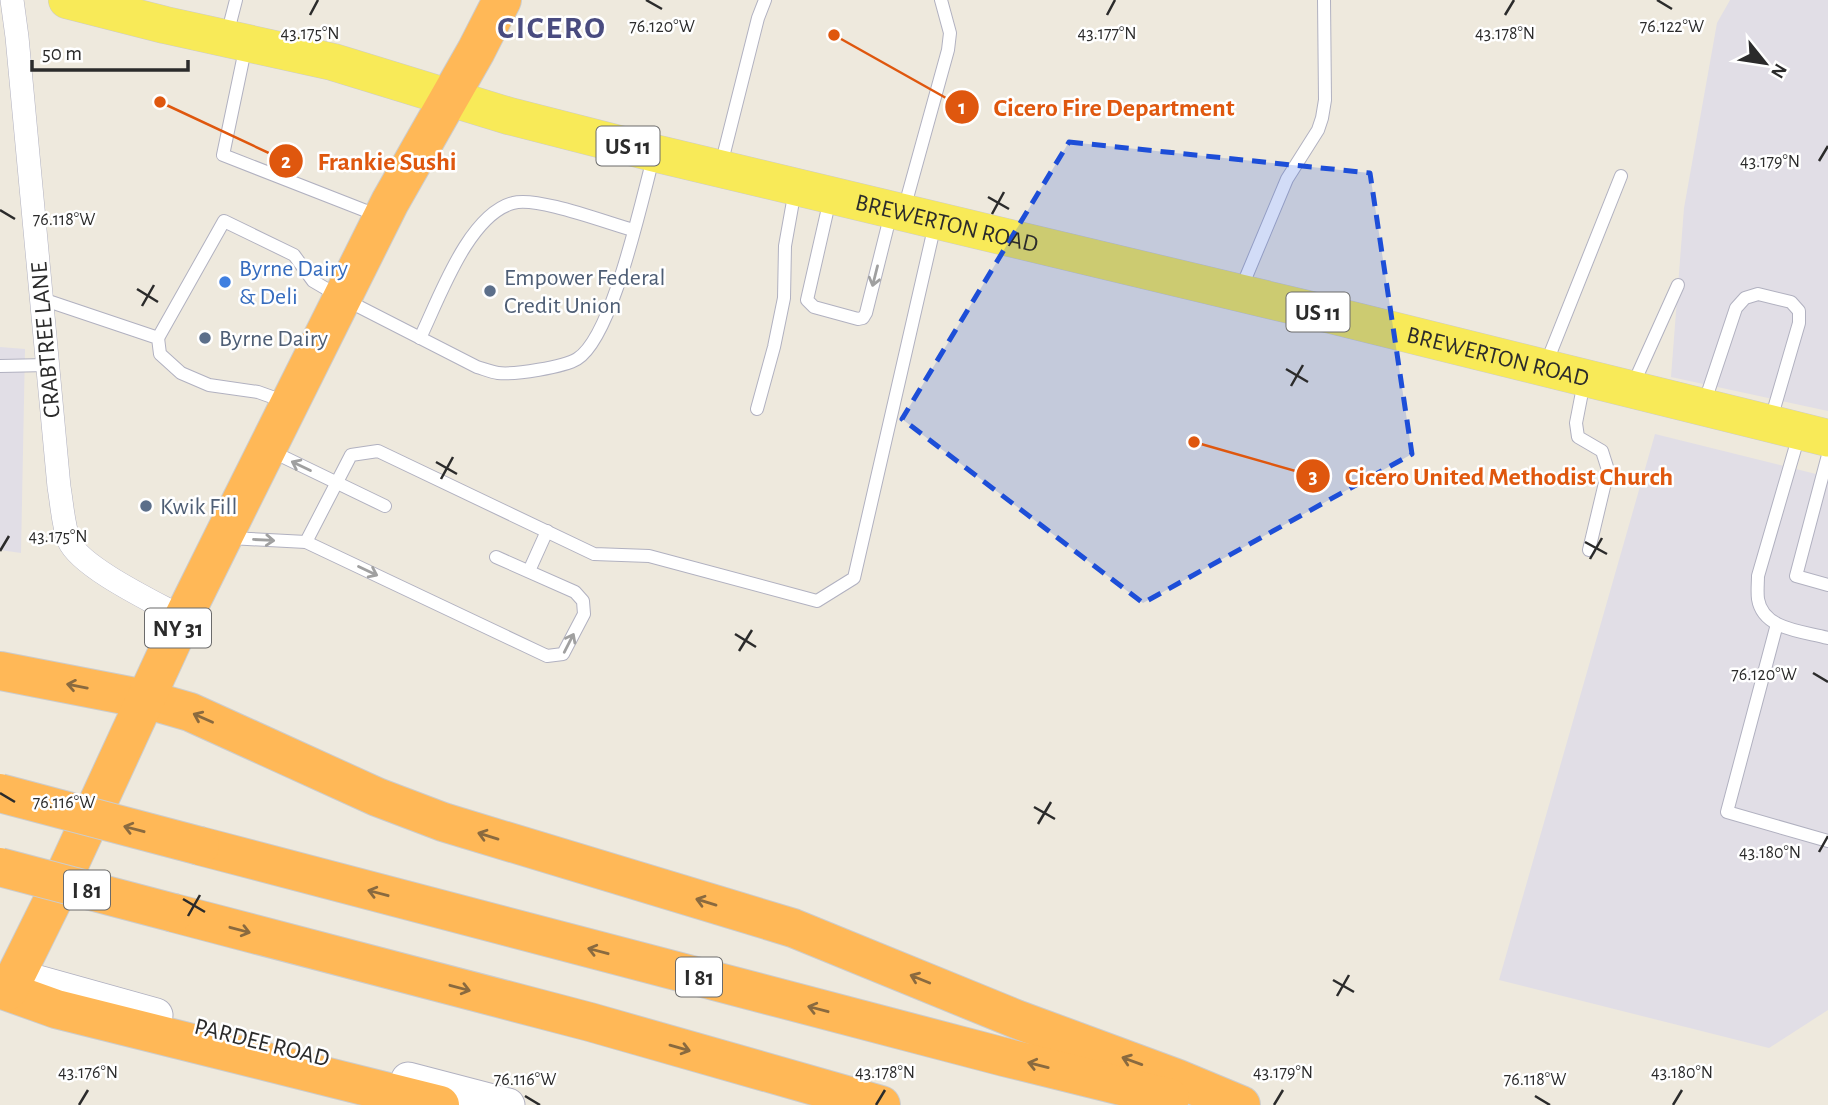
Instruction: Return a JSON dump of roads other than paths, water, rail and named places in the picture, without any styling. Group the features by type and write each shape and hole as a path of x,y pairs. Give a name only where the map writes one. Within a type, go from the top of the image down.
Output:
{"highway":[{"name":"NY 31","path":"6,991 183,618 342,298 383,217 502,0"},
{"path":"0,671 145,699 190,712 377,797 443,822 793,928 1241,1105"},
{"name":"I 81","path":"0,793 1004,1057 1200,1105"},
{"name":"I 81","path":"0,867 590,1022 881,1105"},
{"name":"PARDEE ROAD","path":"6,991 56,1009 440,1105"}],"main road":[{"name":"BREWERTON ROAD","path":"67,0 333,62 509,116 654,153 1240,293 1799,431"}],"street":[{"name":"CRABTREE LANE","path":"12,0 59,487 69,542 82,558 107,576 183,618"},
{"name":"PARDEE ROAD","path":"6,991 63,990 508,1105"}],"lane":[{"path":"236,0 236,41 223,155 383,217"},
{"path":"720,169 758,18 765,0"},
{"path":"306,542 351,455 378,451 594,554 649,556 817,601 854,578 910,214 948,50 950,33 941,0"},
{"path":"1240,293 1287,179 1318,130 1322,118 1325,100 1324,0"},
{"path":"290,403 258,392 209,385 181,373 160,354 158,338 225,221 294,255 313,281 342,298 477,367 500,373 558,366 576,360 588,349 599,331 618,282 654,153"},
{"path":"1545,368 1621,176"},
{"path":"757,409 785,298 785,246 795,187"},
{"path":"831,195 807,300 814,307 858,319 863,318 866,313 910,214"},
{"path":"420,338 474,232 492,213 513,203 536,203 633,230"},
{"path":"1631,390 1678,285"},
{"path":"1703,407 1736,308 1745,298 1758,294 1791,302 1799,311 1799,431 1758,576 1758,600 1765,616 1777,624 1828,638"},
{"path":"41,299 158,338"},
{"path":"0,366 48,365"},
{"path":"1584,378 1576,423 1578,437 1602,451 1608,470 1589,550"},
{"path":"267,449 385,506"},
{"path":"1828,455 1796,576 1828,585"},
{"path":"529,571 547,531"},
{"path":"223,538 306,542 547,656 563,654 584,614 583,601 575,592 496,557"},
{"path":"1777,624 1727,812 1828,841"}],"place":[{"name":"Cicero Fire Department","path":"834,35"},
{"name":"Frankie Sushi","path":"160,102"},
{"name":"Byrne Dairy & Deli","path":"225,282"},
{"name":"Empower Federal Credit Union","path":"490,291"},
{"name":"Byrne Dairy","path":"205,338"},
{"name":"Cicero United Methodist Church","path":"1194,442"},
{"name":"Kwik Fill","path":"146,506"}],"district":[{"name":"CICERO","path":"552,27"}]}
